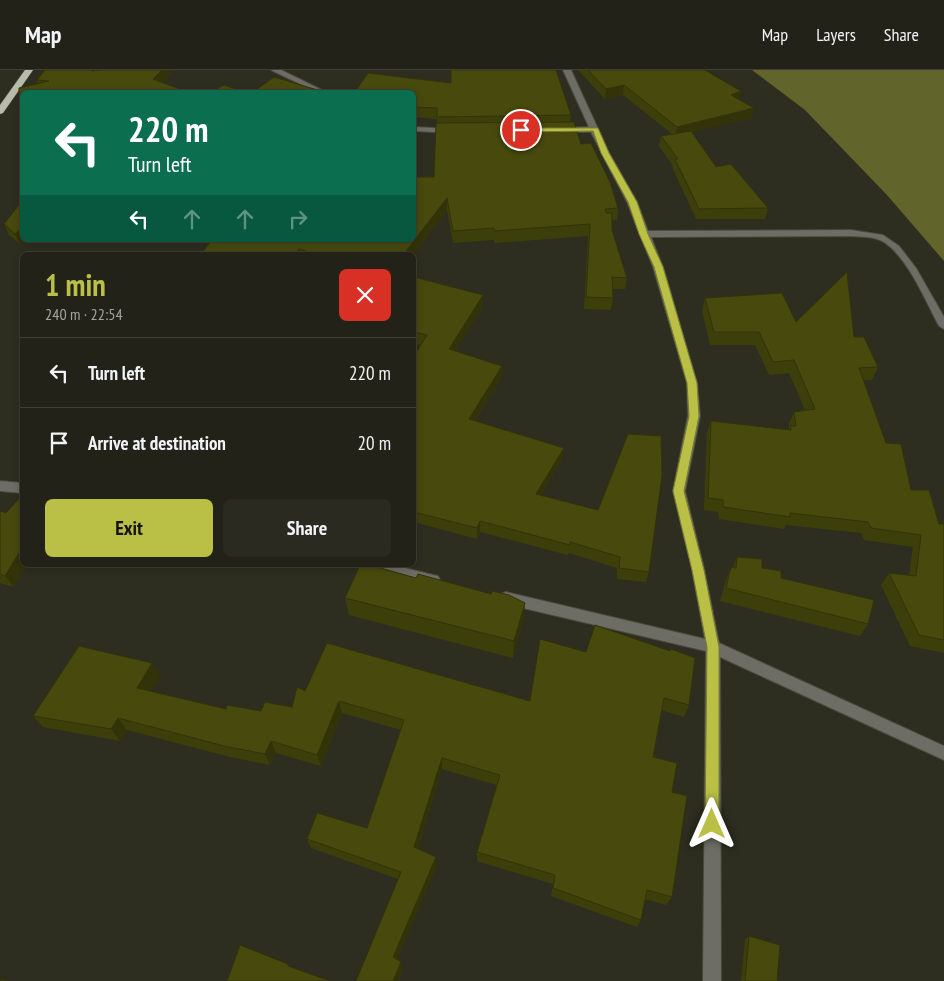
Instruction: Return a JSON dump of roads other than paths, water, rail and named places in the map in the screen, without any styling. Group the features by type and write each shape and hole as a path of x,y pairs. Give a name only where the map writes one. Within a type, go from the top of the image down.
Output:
{"highway":[{"path":"0,111 29,70"}],"street":[{"path":"275,70 318,90"},
{"path":"567,70 596,129 605,153 632,202 658,267 692,383 694,416 679,491 698,570 713,647 712,981"},
{"path":"416,129 458,131"},
{"path":"546,130 596,129"},
{"path":"644,234 851,233 873,235 888,241 902,254 944,326"},
{"path":"0,486 20,488"},
{"path":"378,567 446,583"},
{"path":"494,595 713,647 944,753"}]}
